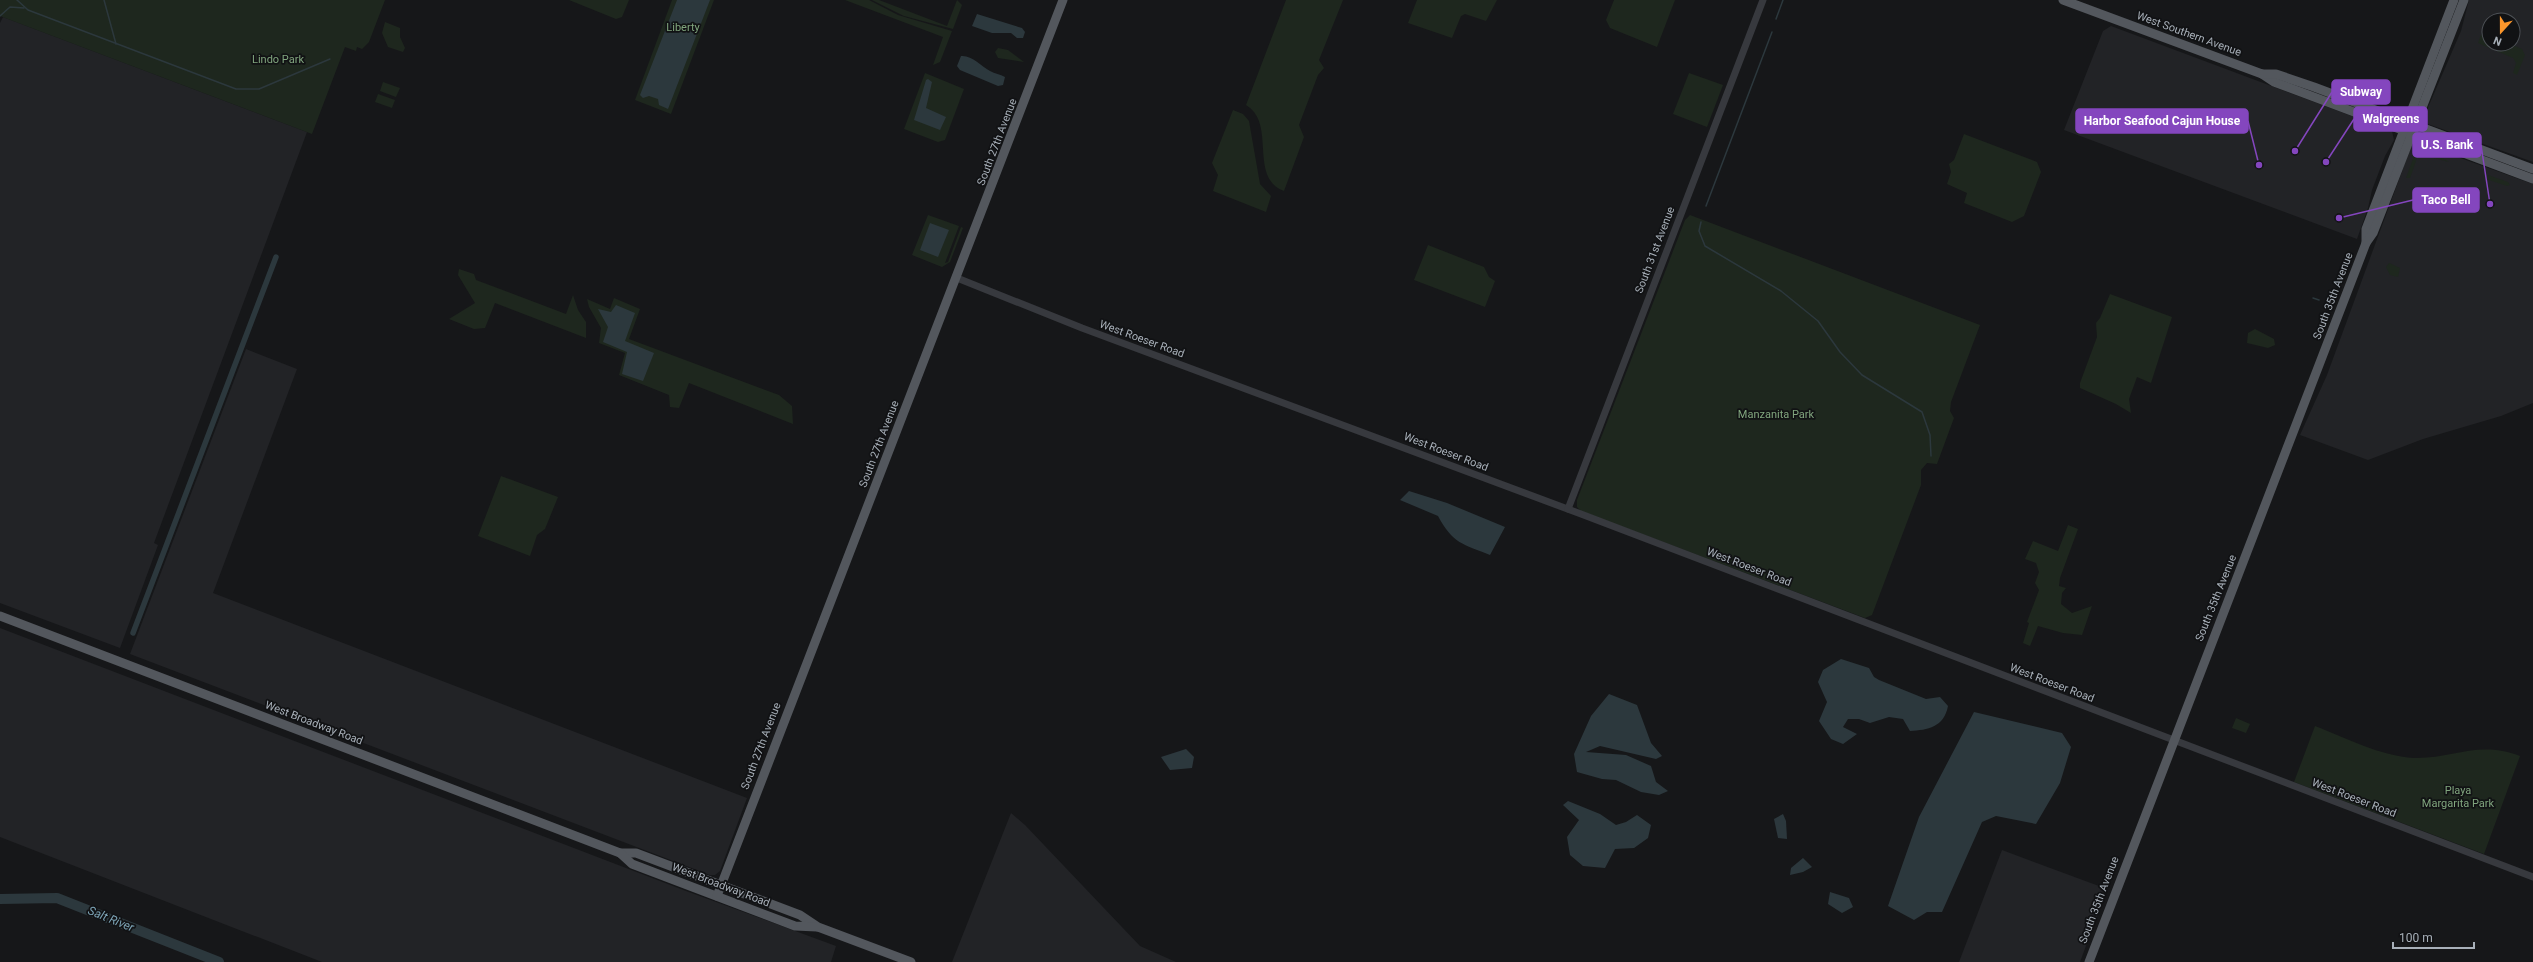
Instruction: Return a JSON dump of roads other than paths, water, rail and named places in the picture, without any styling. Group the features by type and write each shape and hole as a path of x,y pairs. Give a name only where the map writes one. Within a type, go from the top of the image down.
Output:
{"main road":[{"name":"South 27th Avenue","path":"718,896 1063,0"},
{"name":"West Southern Avenue","path":"2063,0 2262,74 2274,82 2533,179"},
{"name":"South 35th Avenue","path":"2089,962 2172,741 2366,242 2373,233 2454,0"},
{"name":"South 35th Avenue","path":"2411,123 2464,0"},
{"name":"West Southern Avenue","path":"2262,74 2276,74 2533,169"},
{"name":"West Broadway Road","path":"0,616 620,853 636,853 800,915 818,927 911,962"},
{"name":"West Broadway Road","path":"620,853 632,864 795,926 818,927"}],"street":[{"name":"South 31st Avenue","path":"1568,509 1763,0"},
{"name":"West Roeser Road","path":"957,278 1082,328 1568,509 2172,741 2533,877"}],"waterway":[{"path":"17,0 28,10 236,89 259,89 330,59"},
{"path":"104,0 116,44"},
{"path":"1776,19 1783,0"},
{"path":"0,16 10,7 24,8"},
{"path":"1706,206 1772,32"},
{"path":"1701,222 1699,231 1705,246 1781,291 1818,321 1840,352 1862,375 1922,412 1930,435 1931,456"},
{"path":"133,633 276,257"},
{"path":"2313,298 2319,300"},
{"name":"Salt River","path":"0,899 57,898 219,962"}],"place":[{"name":"Subway","path":"2295,151"},
{"name":"Walgreens","path":"2326,162"},
{"name":"Harbor Seafood Cajun House","path":"2259,165"},
{"name":"U.S. Bank","path":"2490,204"},
{"name":"Taco Bell","path":"2339,218"}],"park label":[{"name":"Liberty","path":"683,27"},
{"name":"Lindo Park","path":"278,59"},
{"name":"Manzanita Park","path":"1776,414"},
{"name":"Playa Margarita Park","path":"2458,796"}]}
